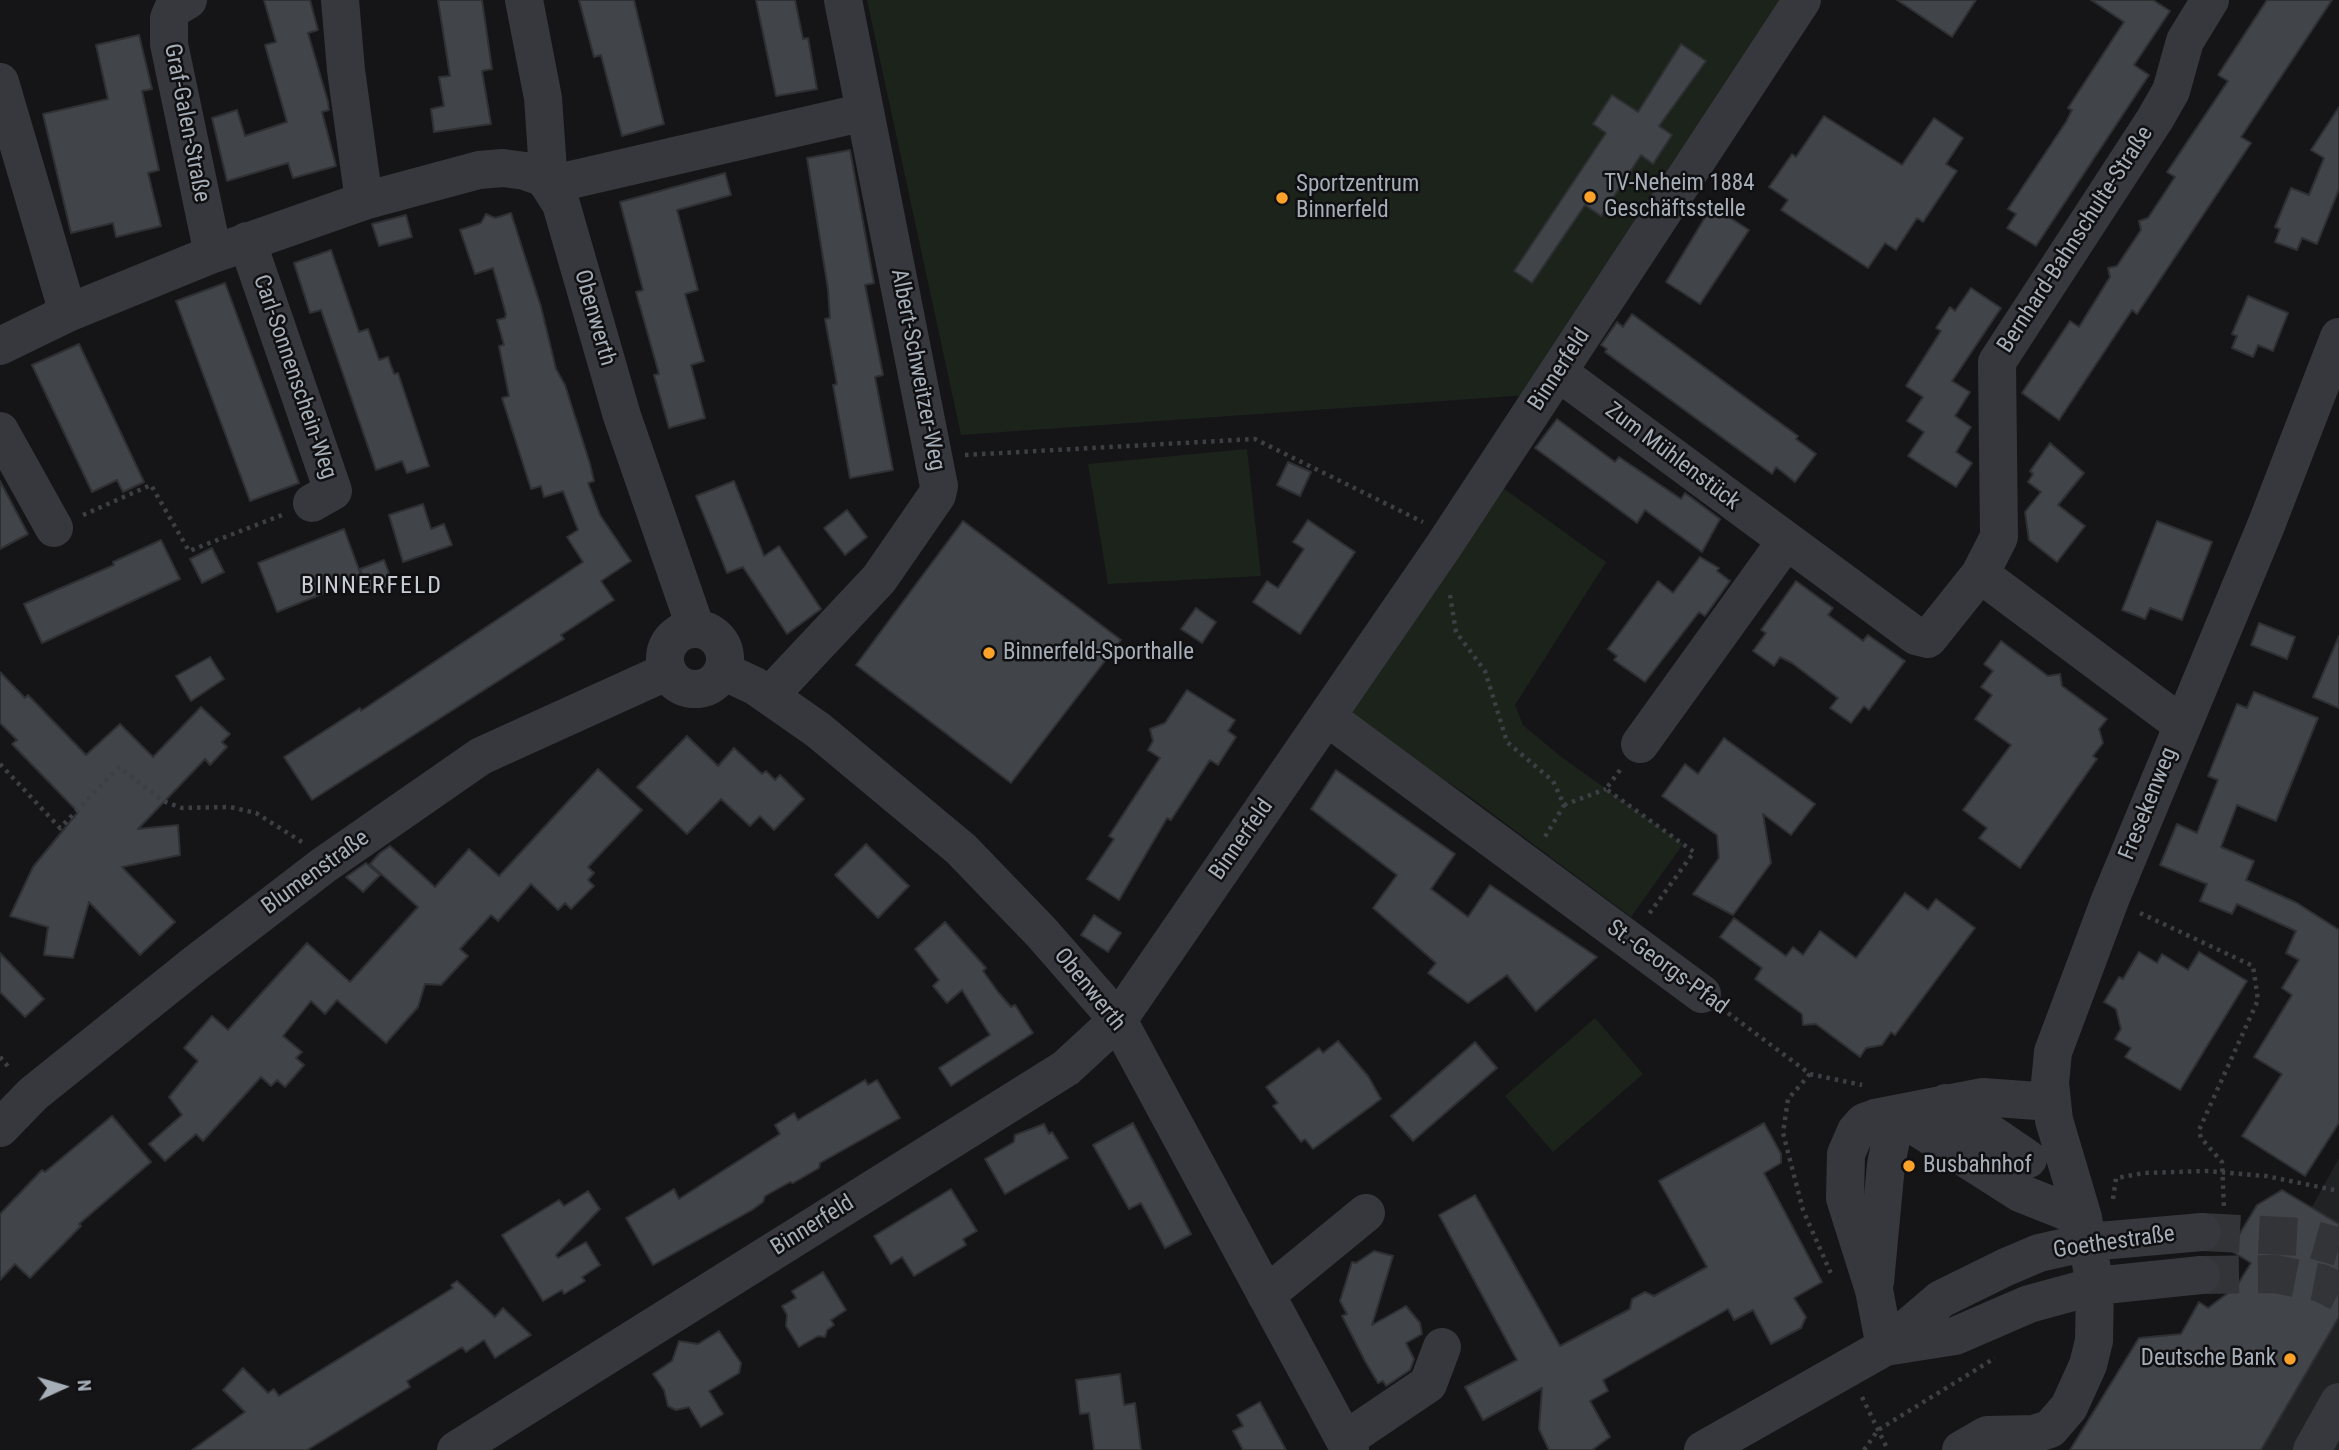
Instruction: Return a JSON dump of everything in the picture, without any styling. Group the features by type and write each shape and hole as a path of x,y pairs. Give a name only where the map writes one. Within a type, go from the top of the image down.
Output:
{"street":[{"name":"Graf-Galen-Straße","path":"187,0 173,9 168,29 169,44 230,247"},
{"path":"340,0 345,70 364,201"},
{"name":"Obenwerth","path":"524,0 543,98 549,185 561,204 622,416 696,629"},
{"name":"Albert-Schweitzer-Weg","path":"770,695 887,568 937,495 939,486 936,457 843,0"},
{"name":"Binnerfeld","path":"456,1450 1066,1068 1118,1020 1443,547 1802,0"},
{"name":"Bernhard-Bahnschulte-Straße","path":"1980,574 1997,543 2000,528 1997,362 2155,119 2171,90 2185,41 2210,0"},
{"path":"0,82 68,313"},
{"path":"0,346 68,313 230,247 364,201 467,173 503,168 525,171 541,177 549,185 865,112"},
{"name":"Carl-Sonnenschein-Weg","path":"230,247 333,491 313,503"},
{"name":"Fresekenweg","path":"1966,1449 1994,1434 2042,1433 2061,1419 2080,1384 2092,1351 2095,1286 2085,1230 2051,1102 2051,1067 2059,1032 2181,724 2265,527 2339,337"},
{"name":"Zum Mühlenstück","path":"1559,372 1786,541 1924,639 1932,636 1980,574"},
{"path":"0,431 54,528"},
{"path":"1640,744 1786,541"},
{"path":"1980,574 2181,724"},
{"path":"696,629 714,636 720,643 724,652 723,671 707,688 695,690 673,681 666,672 664,659 674,637 696,629"},
{"name":"Obenwerth","path":"723,671 770,695 818,730 961,849 1042,933 1118,1020 1347,1445"},
{"name":"Blumenstraße","path":"0,1128 44,1085 324,865 481,757 666,672"},
{"name":"St.-Georgs-Pfad","path":"1327,717 1702,994"},
{"path":"1885,1347 1874,1290 1845,1198 1846,1154 1856,1131 1864,1122 1983,1097 2051,1102"},
{"path":"1946,1103 2028,1159"},
{"path":"1896,1114 2020,1193 2085,1230"},
{"path":"1266,1295 1366,1213"},
{"name":"Goethestraße","path":"1703,1450 1885,1347 1941,1299 2085,1230 2203,1232"},
{"name":"Goethestraße","path":"1885,1347 1955,1336 2029,1304 2095,1286 2201,1275"},
{"path":"1347,1445 1428,1384 1441,1347"},
{"path":"2312,1450 2339,1402"}],"path":[{"path":"936,457 1255,439 1434,527 1443,547 1456,632 1485,671 1507,742 1553,781 1564,806"},
{"path":"54,528 151,485 189,551 313,503"},
{"path":"1528,865 1564,806 1606,789 1640,744"},
{"path":"0,764 60,828 119,767 163,801 183,807 230,807 256,813 303,843 324,865"},
{"path":"1606,789 1694,852 1630,940"},
{"path":"2110,900 2253,966 2258,1000 2199,1130 2201,1138 2220,1158 2224,1171"},
{"name":"St.-Georgs-Pfad","path":"1702,994 1810,1074 1855,1086 1867,1085"},
{"path":"2145,1173 2224,1171 2339,1191"},
{"path":"1864,1450 1878,1430 1996,1357"},
{"path":"1848,1367 1888,1450"}],"shaded area":[{"name":"Sportzentrum Binnerfeld","path":"867,0 1780,0 1528,395 961,435"},
{"path":"1247,449 1261,576 1108,584 1088,464"},
{"path":"1503,488 1606,562 1515,705 1523,725 1560,756 1683,844 1631,917 1470,797 1345,713"},
{"path":"1595,1018 1643,1074 1553,1152 1505,1096"},
{"path":"2339,1158 2339,1450 2176,1450 2275,1274"}],"building":[{"path":"264,0 310,0 318,30 308,33 328,102 329,110 322,112 336,166 293,178 288,163 227,181 212,118 237,110 245,136 287,122 265,45 276,42"},
{"path":"438,0 482,0 492,69 482,71 491,124 434,132 431,109 444,106 439,77 450,76"},
{"path":"579,0 634,0 664,124 622,136 601,55 594,57"},
{"path":"756,0 795,0 803,39 808,38 817,89 776,96"},
{"path":"1897,0 1976,0 1952,37"},
{"path":"2091,0 2153,0 2170,11 2134,65 2149,75 2036,246 2007,228 2016,214 2008,209 2066,122 2072,110 2068,108 2124,22"},
{"path":"2267,0 2332,0 2241,137 2251,143 2137,314 2132,310 2059,420 2022,393 2070,321 2079,327 2110,277 2108,268 2117,266 2141,230 2139,221 2148,218 2175,177 2167,172 2228,81 2218,75"},
{"path":"139,35 152,89 142,91 159,170 148,173 161,226 116,237 113,223 71,233 43,114 108,99 96,45"},
{"path":"1681,44 1706,61 1659,126 1672,135 1653,164 1641,155 1601,216 1585,205 1532,283 1514,271 1606,133 1593,124 1612,95 1638,112"},
{"path":"2339,107 2339,189 2317,244 2302,238 2297,250 2275,242 2280,229 2275,227 2291,188 2309,195 2324,158 2311,150"},
{"path":"1824,116 1902,165 1934,118 1963,138 1946,164 1957,171 1923,222 1917,218 1896,250 1885,243 1868,268 1781,210 1788,200 1769,187 1792,154 1796,157"},
{"path":"850,150 874,283 865,285 883,375 875,377 893,470 850,478 833,385 837,384 825,319 830,318 828,289 807,158"},
{"path":"725,173 731,195 677,210 698,290 685,294 704,361 691,365 705,418 669,428 654,375 659,374 636,292 643,290 620,202"},
{"path":"1712,206 1749,230 1700,304 1666,282"},
{"path":"511,213 541,307 556,369 565,385 590,464 594,481 588,483 600,515 631,561 601,581 614,600 561,635 564,639 312,800 284,757 360,708 361,711 583,562 567,537 578,530 563,491 544,497 541,486 531,489 502,398 509,396 499,346 504,345 497,320 505,318 506,314 493,268 475,274 460,230 481,223 486,214 495,218"},
{"path":"406,215 412,237 379,246 372,224"},
{"path":"331,250 359,332 368,329 379,360 388,357 394,374 398,373 429,466 407,473 402,461 376,470 321,310 310,313 294,263"},
{"path":"225,283 299,483 250,501 176,301"},
{"path":"1971,288 2001,308 1952,381 1970,392 1955,416 1971,427 1956,452 1972,463 1956,487 1908,456 1924,432 1907,421 1923,397 1906,386 1941,331 1936,328 1950,307 1955,311"},
{"path":"2248,296 2288,313 2273,351 2258,345 2253,357 2232,348 2237,336 2232,334"},
{"path":"1632,314 1798,436 1796,439 1816,454 1795,482 1776,467 1772,474 1605,352 1607,349 1601,345 1617,322 1623,327"},
{"path":"79,344 144,482 123,492 117,480 92,492 32,365"},
{"path":"1557,419 1615,462 1619,457 1681,499 1685,493 1720,519 1702,552 1645,510 1637,523 1535,448"},
{"path":"2050,443 2084,473 2058,505 2085,526 2057,562 2029,540 2025,512 2041,492 2028,482 2033,474 2030,471"},
{"path":"1288,462 1311,472 1300,496 1277,485"},
{"path":"0,481 28,534 0,549"},
{"path":"734,481 764,556 779,546 821,609 787,634 743,567 727,573 696,496"},
{"path":"423,504 431,529 444,524 452,545 403,562 389,515"},
{"path":"847,510 867,537 845,555 824,528"},
{"path":"1308,520 1355,552 1300,634 1253,602 1267,581 1278,588 1304,549 1293,542"},
{"name":"Binnerfeld-Sporthalle","path":"963,521 1121,640 1011,783 856,665"},
{"path":"2157,521 2212,542 2182,620 2150,608 2145,619 2122,610"},
{"path":"344,529 362,578 277,612 258,563"},
{"path":"161,540 180,579 42,643 24,604 114,565 113,562"},
{"path":"212,548 224,572 202,583 190,559"},
{"path":"1700,557 1719,568 1717,571 1730,581 1705,616 1699,612 1645,682 1614,660 1617,656 1608,649 1658,581 1673,593"},
{"path":"384,560 393,584 368,594 360,569"},
{"path":"1796,581 1833,608 1828,615 1863,641 1868,635 1905,661 1869,710 1864,706 1851,723 1830,708 1838,698 1792,663 1780,657 1774,666 1753,651 1766,633 1761,630"},
{"path":"1196,608 1216,622 1202,643 1181,629"},
{"path":"2259,623 2295,637 2287,659 2251,645"},
{"path":"2339,636 2339,708 2313,697"},
{"path":"2001,641 2048,676 2060,674 2062,686 2107,719 2099,729 2103,743 2093,756 2097,759 2020,868 1979,838 1987,828 1963,810 2011,745 1975,719 1992,695 1981,687 1993,671 1984,664"},
{"path":"210,657 224,679 191,701 176,676"},
{"path":"0,672 25,698 28,695 86,755 120,724 153,757 201,707 230,734 222,742 227,747 210,765 205,759 138,829 178,825 180,855 122,867 175,922 140,955 89,902 73,958 44,955 48,927 10,916 33,867 78,812 12,744 17,740 0,723"},
{"path":"1187,690 1235,720 1228,731 1236,737 1218,765 1210,760 1171,820 1167,818 1119,900 1087,879 1114,839 1109,836 1160,758 1148,750 1153,741 1150,729 1165,723"},
{"path":"2254,692 2318,718 2276,821 2237,805 2221,847 2254,861 2246,880 2297,903 2339,930 2339,1123 2305,1176 2242,1136 2282,1074 2254,1057 2292,995 2282,988 2299,960 2286,953 2296,931 2237,904 2232,914 2200,901 2207,884 2160,865 2177,824 2197,833 2218,780 2208,776 2237,704 2247,708"},
{"path":"687,736 718,766 734,748 762,774 766,771 775,780 780,775 804,799 774,830 760,816 750,826 721,799 687,834 637,787"},
{"path":"1724,738 1815,804 1791,835 1763,814 1771,863 1733,915 1693,894 1719,858 1717,835 1662,796 1685,764 1698,774"},
{"path":"598,769 642,810 588,867 594,873 588,880 594,886 571,909 565,903 558,910 531,884 498,921 491,915 460,949 468,956 441,985 425,984 418,1007 386,1043 337,1000 325,1014 311,1001 283,1036 302,1052 296,1058 304,1065 285,1087 277,1080 271,1086 261,1077 203,1141 196,1134 165,1161 149,1144 182,1115 169,1097 198,1061 184,1048 212,1016 228,1030 307,943 350,982 418,907 370,864 380,853 390,846 435,887 469,849 499,876"},
{"path":"1336,770 1455,854 1431,889 1468,917 1490,885 1597,957 1536,1011 1507,975 1468,1003 1428,973 1436,963 1373,908 1397,875 1311,809"},
{"path":"866,844 909,886 878,918 835,875"},
{"path":"366,863 380,875 363,892 346,877"},
{"path":"1905,893 1928,910 1936,899 1975,928 1895,1035 1891,1032 1882,1045 1866,1048 1860,1057 1816,1024 1803,1025 1802,1014 1755,979 1762,968 1720,937 1734,918 1786,956 1793,947 1803,955 1820,931 1856,958"},
{"path":"1094,915 1121,933 1108,952 1081,935"},
{"path":"945,922 986,968 983,971 998,992 1011,1007 1015,1005 1033,1033 951,1086 939,1068 990,1035 962,990 947,1003 933,986 939,980 915,949"},
{"path":"2139,952 2157,963 2162,954 2188,970 2199,952 2247,981 2180,1090 2125,1057 2131,1048 2115,1039 2121,1029 2116,1009 2104,1002 2119,977 2123,979"},
{"path":"0,953 44,999 25,1017 0,992"},
{"path":"1338,1041 1368,1076 1381,1099 1313,1149 1305,1139 1301,1142 1273,1106 1278,1103 1266,1087 1319,1048 1323,1053"},
{"path":"1475,1042 1497,1068 1413,1141 1391,1116"},
{"path":"865,1080 868,1085 877,1080 900,1118 820,1163 819,1168 765,1196 763,1202 752,1210 653,1265 626,1218 674,1189 679,1199 780,1134 775,1125 794,1113 798,1120"},
{"path":"112,1116 151,1162 79,1224 81,1226 30,1278 15,1264 0,1280 0,1214 42,1170 45,1172"},
{"path":"1133,1123 1191,1234 1165,1248 1141,1203 1129,1209 1093,1145"},
{"path":"1764,1123 1781,1154 1781,1163 1764,1173 1822,1282 1794,1298 1806,1317 1801,1328 1771,1344 1753,1310 1734,1320 1728,1309 1603,1380 1608,1391 1590,1401 1610,1437 1592,1450 1549,1450 1539,1429 1542,1388 1483,1420 1465,1387 1517,1360 1439,1215 1475,1195 1560,1346 1630,1309 1632,1299 1645,1292 1654,1296 1707,1267 1659,1181"},
{"path":"1044,1124 1068,1158 1005,1194 985,1159 1014,1142 1015,1135"},
{"path":"951,1189 977,1231 963,1239 966,1245 914,1276 902,1257 891,1264 874,1236"},
{"path":"2282,1190 2339,1224 2339,1317 2261,1450 2070,1450 2139,1338 2181,1334 2199,1302 2208,1308 2236,1287 2251,1263 2230,1250 2257,1205"},
{"path":"588,1191 600,1209 556,1255 558,1258 586,1242 600,1265 582,1277 585,1281 564,1294 562,1290 543,1301 502,1235 559,1200 564,1206"},
{"path":"1374,1251 1393,1256 1372,1325 1406,1306 1420,1323 1422,1334 1406,1343 1414,1359 1410,1370 1386,1386 1383,1381 1378,1383 1365,1361 1342,1316 1347,1314 1340,1301 1352,1262 1356,1263"},
{"path":"823,1272 846,1310 831,1320 834,1325 827,1330 825,1337 818,1336 799,1347 786,1326 787,1315 782,1306 796,1298 792,1291"},
{"path":"457,1281 495,1317 503,1308 531,1335 495,1358 484,1340 466,1352 462,1347 407,1381 410,1387 307,1450 192,1450 245,1412 223,1390 243,1368 268,1393 274,1389 279,1396 453,1288 451,1285"},
{"path":"719,1331 741,1363 739,1373 709,1391 723,1414 701,1427 689,1407 676,1410 668,1406 664,1390 653,1374 672,1361 679,1341 698,1344"},
{"path":"1120,1374 1124,1405 1135,1403 1141,1450 1094,1450 1089,1413 1080,1414 1076,1380"},
{"path":"1260,1402 1286,1450 1243,1450 1233,1431 1243,1426 1237,1415"}],"tunnel":[{"path":"2202,1232 2304,1237 2339,1247"},
{"path":"2201,1275 2275,1274 2321,1283 2339,1292"}],"place":[{"name":"TV-Neheim 1884 Geschäftsstelle","path":"1590,197"},
{"name":"Sportzentrum Binnerfeld","path":"1282,198"},
{"name":"Binnerfeld-Sporthalle","path":"989,653"},
{"name":"Busbahnhof","path":"1909,1166"},
{"name":"Deutsche Bank","path":"2290,1359"}],"district":[{"name":"BINNERFELD","path":"372,587"}]}
